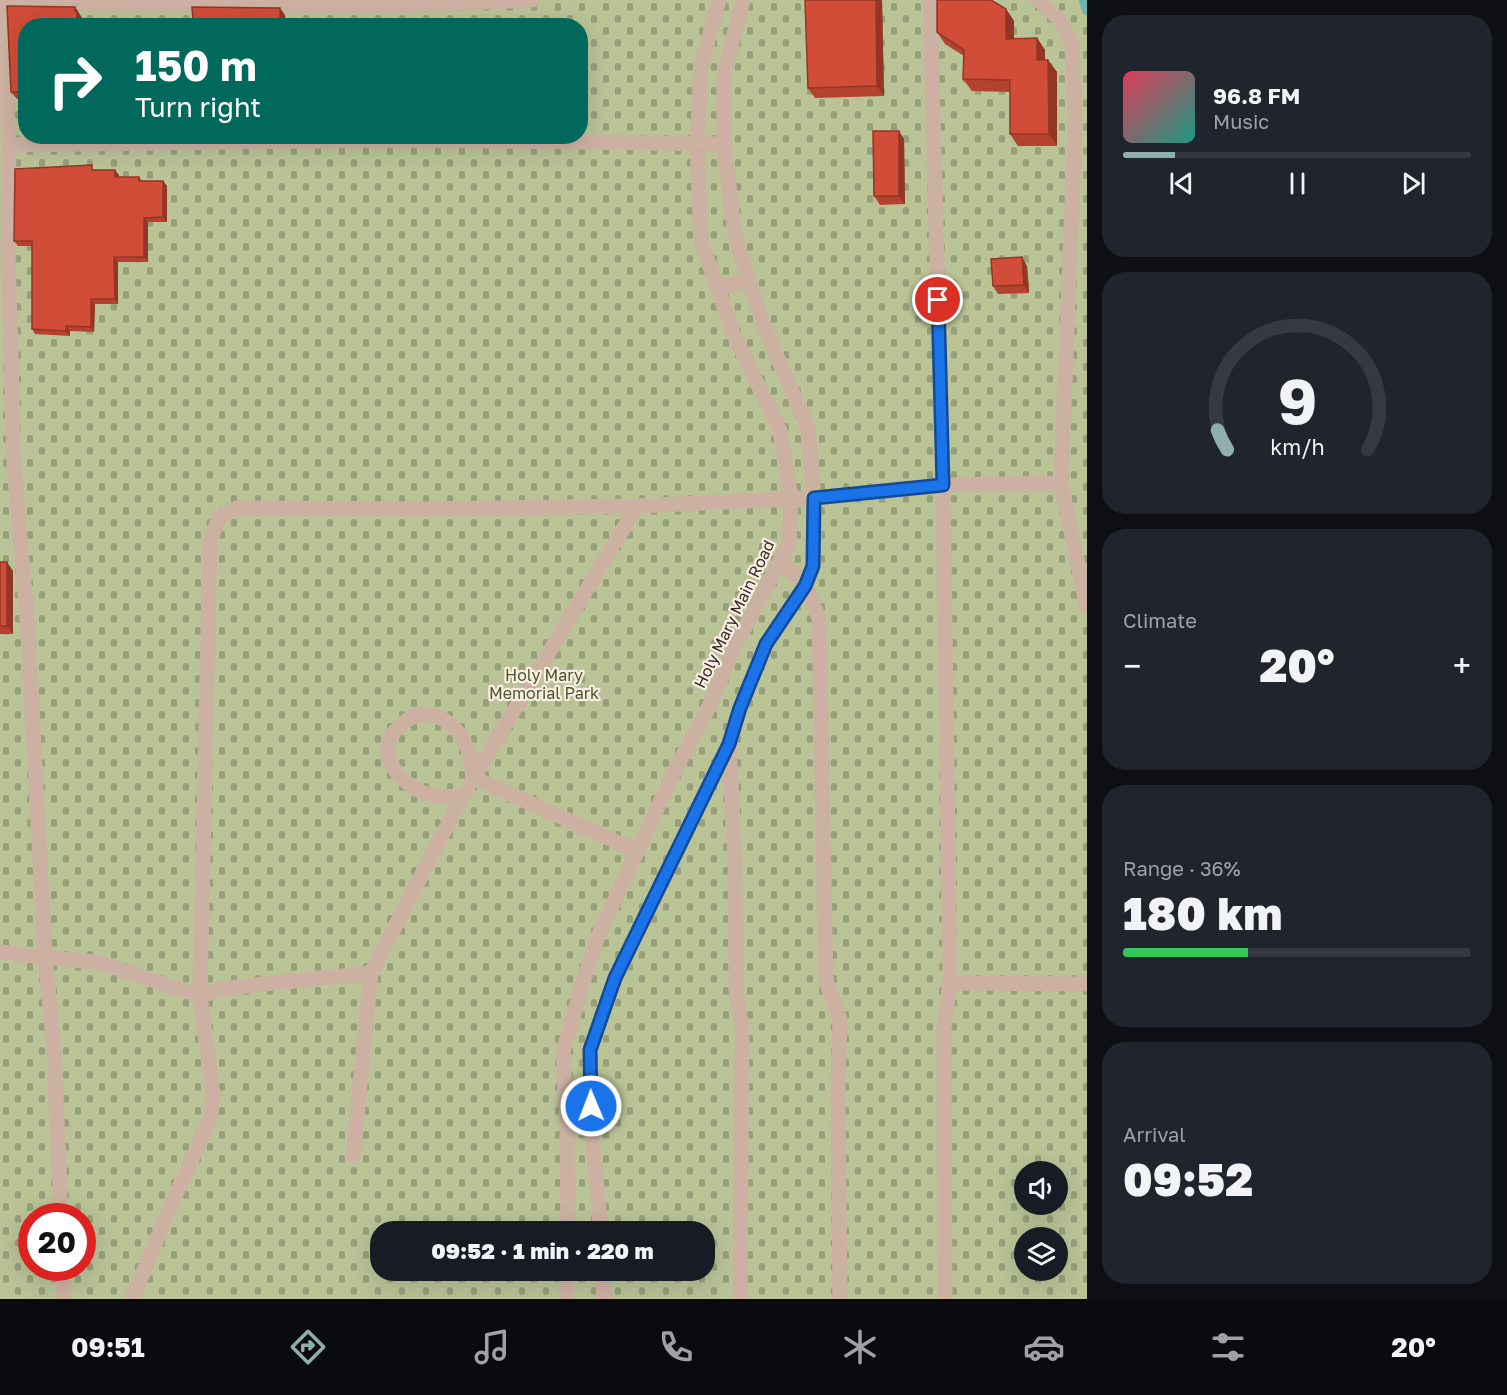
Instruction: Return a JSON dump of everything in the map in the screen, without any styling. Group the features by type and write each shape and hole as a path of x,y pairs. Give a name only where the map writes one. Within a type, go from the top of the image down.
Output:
{"lane":[{"path":"60,1203 54,1047 45,958 28,630 14,466 8,251 9,145 2,2 397,6 533,0"},
{"name":"Holy Mary Main Road","path":"568,1221 567,1130 562,1052 599,934 674,772 708,709 733,650 789,544 791,500 780,431 733,333 701,241 697,145 701,66 719,0"},
{"path":"930,0 943,485 950,982 944,1028 945,1299"},
{"path":"1038,0 1059,19 1072,44 1075,128 1061,483 1087,608"},
{"path":"600,1221 591,1125 590,1050 615,978 729,744 740,708 766,644 805,586 813,566 814,498 808,429 763,324 735,236 724,144 724,73 742,1"},
{"path":"588,143 724,144"},
{"path":"9,145 87,144"},
{"path":"718,289 749,279"},
{"path":"132,1299 211,1117 213,1094 200,996 210,542 219,517 237,508 424,509 637,506 791,500 943,485 1061,483"},
{"path":"353,1156 371,973 462,797 637,506"},
{"path":"782,560 805,586 819,618 826,981 840,1019 838,1089 840,1299"},
{"path":"462,797 428,794 408,785 392,766 388,747 393,733 407,720 424,713 441,717 456,729 468,750 474,778"},
{"path":"729,744 735,861 736,990 742,1029 740,1299"},
{"path":"474,778 637,851"},
{"path":"0,952 101,963 200,996 228,988 371,973"},
{"path":"950,982 1087,984"},
{"path":"63,1281 64,1299"},
{"path":"566,1281 566,1299"},
{"path":"603,1281 604,1299"}],"green space":[{"name":"Holy Mary Memorial Park","path":"0,0 1087,0 1087,1299 0,1299"}],"building":[{"path":"805,0 876,0 877,86 808,88"},
{"path":"937,0 991,0 1006,9 1006,39 1037,38 1037,60 1048,60 1049,134 1010,134 1010,80 963,79 964,50 937,32"},
{"path":"7,6 75,7 77,18 18,18 18,92 11,92"},
{"path":"192,7 280,8 280,18 193,18"},
{"path":"873,131 899,131 899,196 874,196"},
{"path":"92,165 92,170 115,170 115,177 139,177 139,181 163,181 163,217 144,218 144,257 114,257 115,299 91,299 91,327 66,326 66,331 32,329 32,241 14,241 15,169"},
{"path":"1022,257 1024,285 993,286 991,259"},
{"path":"0,562 7,562 7,626 0,626"}],"waterway":[{"path":"1083,0 1087,11"}],"route":[{"path":"591,1106 590,1050 615,978 729,744 740,708 766,644 805,586 813,566 814,498 943,485 938,300"}]}
